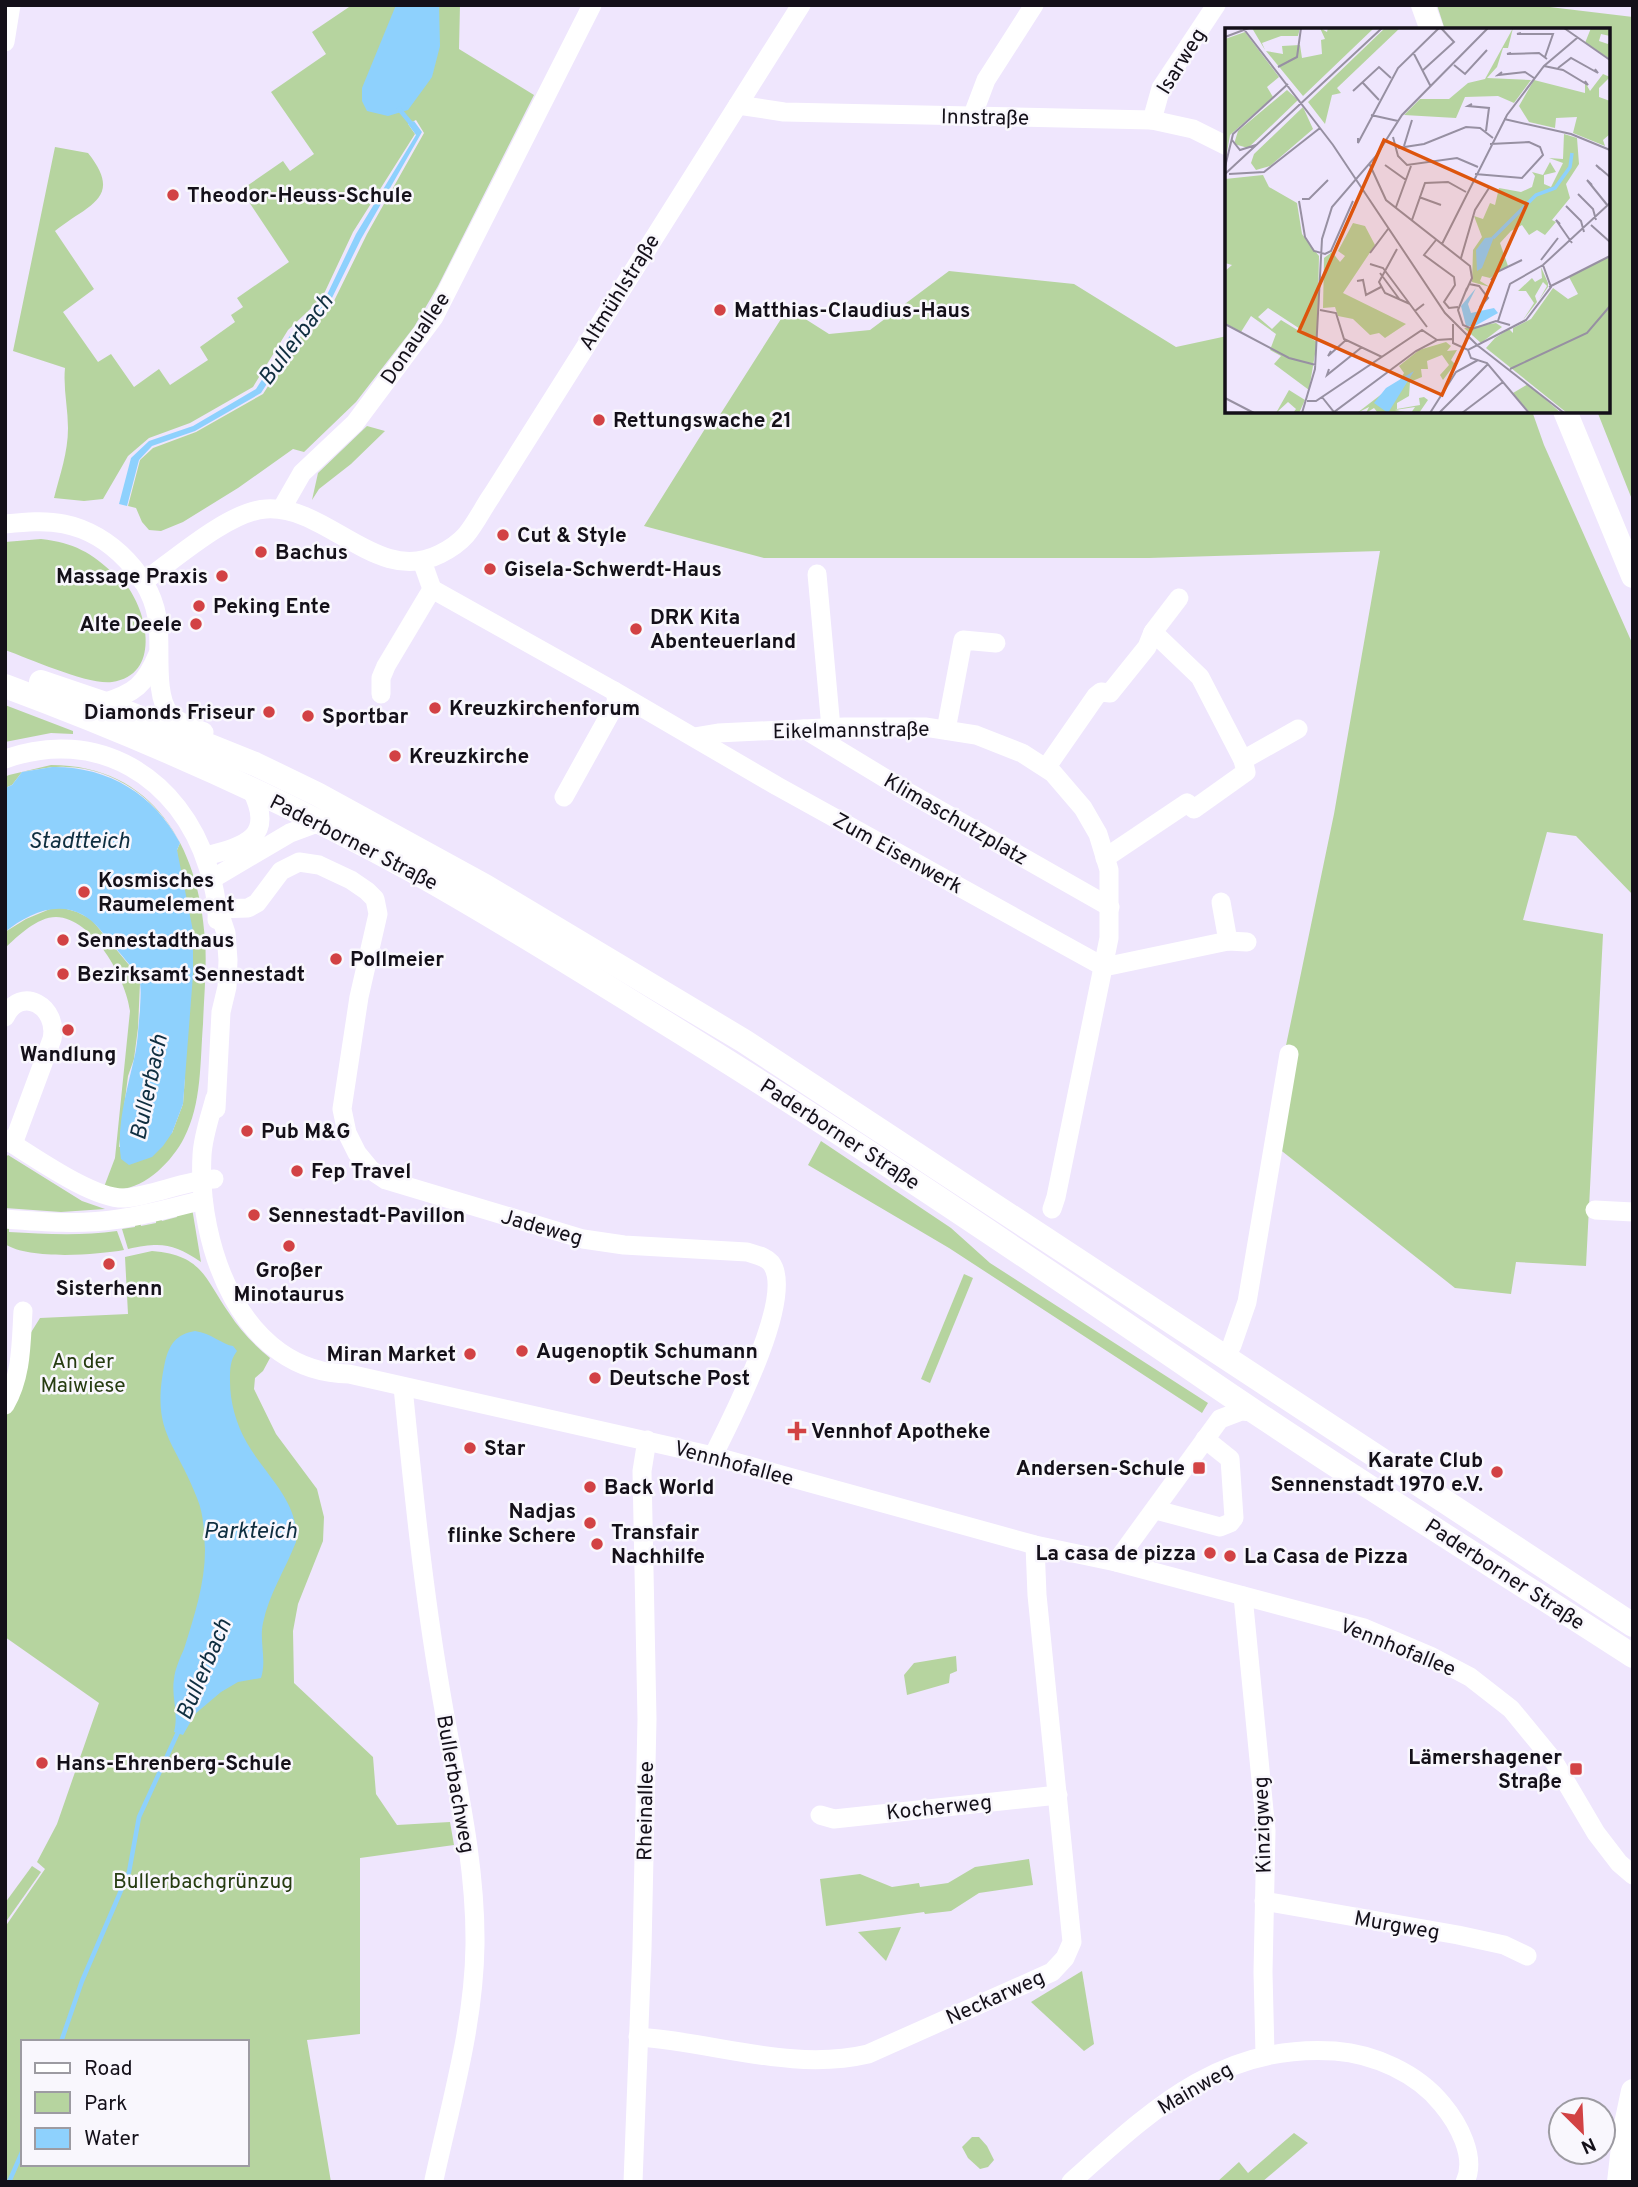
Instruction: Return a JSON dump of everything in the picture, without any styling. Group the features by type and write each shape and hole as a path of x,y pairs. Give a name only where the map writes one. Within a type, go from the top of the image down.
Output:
{"main road":[{"path":"1423,5 1431,28"},
{"path":"1566,413 1633,576"},
{"name":"Paderborner Straße","path":"5,669 255,764 317,794 485,886 744,1041 1633,1625"},
{"name":"Paderborner Straße","path":"5,686 68,709 251,789 408,869 491,915 723,1059 962,1213 1254,1412 1633,1656"},
{"path":"1619,2182 1625,2129 1633,2091"}],"street":[{"path":"5,42 11,5"},
{"name":"Donauallee","path":"282,508 302,473 355,423 434,317 592,5"},
{"name":"Altmühlstraße","path":"422,561 452,548 465,536 801,5"},
{"path":"972,117 986,80 1034,5"},
{"name":"Isarweg","path":"1152,120 1154,105 1161,88 1216,5"},
{"name":"Innstraße","path":"738,105 784,112 1152,120 1193,129 1225,145"},
{"path":"143,582 241,515 263,509 282,508 304,514 377,555 407,562 422,561 432,589 694,737"},
{"path":"5,524 48,522 78,528 114,549 131,565 153,599 158,621 163,702 170,715 226,741 255,764"},
{"path":"817,574 831,728"},
{"path":"381,694 386,666 432,589"},
{"path":"1046,768 1096,696 1101,692 1110,693 1147,647 1153,632 1179,598"},
{"path":"1105,858 1187,803 1194,809 1246,772 1243,760 1200,677 1153,632"},
{"path":"946,730 963,640 996,643"},
{"path":"103,704 123,697 142,684 159,653"},
{"path":"564,797 615,705 617,699 614,691"},
{"name":"Eikelmannstraße","path":"694,737 718,733 804,729 925,727 976,735 1022,753 1046,768 1083,808 1098,834 1109,870 1109,938 1052,1209"},
{"name":"Klimaschutzplatz","path":"804,729 906,792 1110,907"},
{"path":"1243,760 1298,729"},
{"name":"Zum Eisenwerk","path":"694,737 777,786 1104,967"},
{"path":"5,759 35,751 66,748 101,755 134,767 160,786 178,806 192,828 212,879 226,933 228,960 227,987 221,1012 208,1179 203,1200 208,1230 234,1302 253,1328 284,1354 307,1366 330,1374 349,1374"},
{"path":"205,856 232,850 253,838 261,819 259,805 251,789"},
{"path":"212,879 290,833 317,822"},
{"name":"Jadeweg","path":"218,909 248,908 257,904 281,871 299,862 319,865 351,880 375,900 378,914 359,997 342,1108 347,1133 357,1153 371,1170 419,1191 583,1240 747,1252 765,1257 772,1264 776,1276 776,1295 764,1343 743,1397 713,1456"},
{"path":"1104,967 1238,942 1221,902"},
{"path":"5,1017 16,1004 35,1002 47,1010 54,1026 52,1039 9,1142 105,1196 124,1198 208,1179"},
{"path":"1224,1358 1232,1345 1247,1303 1289,1054"},
{"path":"208,1179 225,1247 238,1283 252,1308 275,1334 291,1345 349,1374"},
{"path":"164,1189 167,1210"},
{"path":"5,1219 93,1222 167,1210 203,1200"},
{"path":"1595,1210 1633,1212"},
{"path":"5,1405 18,1372 23,1311"},
{"name":"Vennhofallee","path":"349,1374 713,1456 1035,1545 1116,1562 1364,1628 1430,1656 1470,1677 1511,1709 1553,1760 1595,1833 1619,1863 1633,1875"},
{"name":"Bullerbachweg","path":"403,1387 414,1503 439,1686 466,1835 474,1908 474,1970 467,2030 434,2180"},
{"path":"1116,1562 1220,1419 1241,1411 1254,1412"},
{"path":"1156,1510 1220,1527 1226,1526 1234,1518 1230,1459 1205,1439"},
{"name":"Rheinallee","path":"633,2182 647,1719 642,1471 647,1440"},
{"name":"Neckarweg","path":"638,2037 793,2060 852,2058 869,2054 1052,1972 1065,1958 1072,1942 1037,1595 1035,1545"},
{"name":"Kinzigweg","path":"1243,1596 1266,1831 1263,1972 1265,2054"},
{"name":"Kocherweg","path":"820,1815 834,1819 1058,1795"},
{"name":"Murgweg","path":"1264,1901 1458,1935 1504,1945 1527,1956"},
{"name":"Mainweg","path":"1071,2182 1125,2133 1185,2089 1227,2066 1265,2054 1313,2049 1372,2057 1415,2080 1436,2095 1460,2131 1468,2153 1472,2180"}],"green space":[{"path":"352,5 460,5 459,49 534,95 438,286 414,327 356,402 304,452 293,449 238,488 183,522 161,531 149,530 136,508 128,506 140,460 153,448 196,432 263,394 299,338 332,305 367,234 424,133 416,120 408,124 415,134 353,232 322,298 288,330 253,387 190,423 149,438 128,456 103,499 84,501 54,498 68,437 65,368 13,351 55,147 88,153 103,181 97,200 55,231 94,289 63,312 98,362 111,354 134,387 159,369 170,385 208,360 200,347 235,322 231,315 243,307 237,298 289,262 241,190 283,161 290,171 314,154 271,92 326,54 312,32"},
{"path":"1437,5 1533,5 1633,17 1633,502 1598,413 1610,413 1610,28 1444,28"},
{"path":"949,271 1074,284 1176,347 1225,336 1225,413 1533,413 1544,445 1633,645 1633,895 1576,836 1547,832 1523,920 1603,934 1586,1266 1516,1262 1511,1294 1455,1288 1278,1148 1278,1084 1334,814 1380,551 1149,558 764,558 644,526 708,424 716,421 788,308 829,334 870,330"},
{"path":"367,426 385,431 351,464 319,489 312,500 318,473"},
{"path":"41,539 81,550 98,560 127,586 140,612 146,642 144,656 138,668 128,677 112,682 88,680 5,650 5,542"},
{"path":"5,705 73,731 73,734 51,733 5,742"},
{"path":"51,765 95,772 60,767 22,772 12,785 5,788 5,777 9,775"},
{"path":"177,838 181,844 193,873 201,905 205,939 206,971 197,1097 184,1138 166,1164 139,1184 120,1189 104,1187 115,1158 130,1011 122,983 115,967 95,939 70,920 56,917 42,920 5,948 5,932 26,919 60,907 91,919 134,971 140,983 138,1028 134,1059 128,1076 119,1147 172,1133 183,1104 185,1076 177,850 180,843"},
{"path":"821,1141 951,1228 990,1263 1208,1403 1202,1413 949,1248 808,1165"},
{"path":"8,1155 82,1201 105,1209 61,1212 5,1208 5,1158"},
{"path":"192,1208 201,1262 182,1251 166,1246 149,1245 128,1249 122,1229 135,1227 135,1222 140,1222 141,1226 156,1223 156,1218 160,1217 162,1221 177,1217 176,1213"},
{"path":"5,1226 9,1226 9,1232 76,1234 117,1231 124,1250 80,1255 30,1252 5,1244"},
{"name":"Bullerbachgrünzug","path":"152,1251 182,1257 200,1270 233,1319 270,1358 263,1371 255,1378 254,1389 276,1434 317,1489 324,1517 323,1541 298,1604 293,1631 294,1683 373,1757 376,1794 397,1825 450,1822 454,1845 360,1858 360,2034 307,2040 331,2182 5,2182 5,1927 45,1869 37,1862 57,1824 99,1703 5,1637 5,1416 12,1406 30,1334 40,1318 128,1314 125,1257"},
{"path":"964,1274 973,1278 930,1383 921,1379"},
{"path":"956,1656 957,1671 950,1674 949,1683 907,1695 904,1675 914,1663"},
{"path":"1029,1859 1033,1885 979,1893 951,1911 924,1912 826,1926 820,1879 860,1874 892,1887 919,1883 920,1887 948,1883 975,1867"},
{"path":"32,1866 41,1872 5,1923 5,1903"},
{"path":"901,1927 886,1961 858,1932"},
{"path":"1082,1971 1094,2044 1084,2051 1031,2002"},
{"path":"1294,2133 1308,2143 1262,2182 1217,2182 1239,2162 1248,2173"},
{"path":"972,2137 979,2137 987,2146 994,2160 988,2167 980,2169 968,2158 962,2147"}],"water":[{"path":"396,5 439,5 440,46 432,77 408,110 388,116 367,111 362,101 362,88"},
{"path":"414,121 422,132 361,239 329,304 297,337 261,393 195,431 152,446 139,460 127,506 119,504 131,458 149,441 193,426 256,389 291,334 325,299 356,234 416,135 408,124"},
{"name":"Stadtteich","path":"52,767 92,772 127,786 157,810 180,843 177,850 193,931 193,975 183,1104 172,1133 163,1146 152,1157 129,1165 121,1159 120,1134 137,1041 141,995 139,979 96,925 73,911 42,911 5,932 5,788 12,785 22,772"},
{"name":"Parkteich","path":"195,1331 233,1346 237,1351 230,1369 230,1381 237,1421 254,1455 280,1490 293,1514 296,1542 266,1612 262,1630 261,1678 238,1682 221,1692 195,1714 183,1735 174,1732 174,1679 201,1588 205,1563 204,1530 199,1504 189,1478 167,1434 161,1405 161,1386 165,1362 174,1341 188,1332"}],"waterway":[{"name":"Bullerbach","path":"399,109 414,127"},
{"name":"Bullerbach","path":"62,2040 82,1981 129,1872 139,1817 179,1730"},
{"name":"Bullerbach","path":"9,2182 21,2155"}],"place":[{"name":"Theodor-Heuss-Schule","path":"173,195"},
{"name":"Matthias-Claudius-Haus","path":"720,310"},
{"name":"Rettungswache 21","path":"599,420"},
{"name":"Cut & Style","path":"503,535"},
{"name":"Bachus","path":"261,552"},
{"name":"Gisela-Schwerdt-Haus","path":"490,569"},
{"name":"Massage Praxis","path":"222,576"},
{"name":"Peking Ente","path":"199,606"},
{"name":"Alte Deele","path":"196,624"},
{"name":"DRK Kita Abenteuerland","path":"636,629"},
{"name":"Kreuzkirchenforum","path":"435,708"},
{"name":"Diamonds Friseur","path":"269,712"},
{"name":"Sportbar","path":"308,716"},
{"name":"Kreuzkirche","path":"395,756"},
{"name":"Kosmisches Raumelement","path":"84,892"},
{"name":"Sennestadthaus","path":"63,940"},
{"name":"Pollmeier","path":"336,959"},
{"name":"Bezirksamt Sennestadt","path":"63,974"},
{"name":"Wandlung","path":"68,1030"},
{"name":"Pub M&G","path":"247,1131"},
{"name":"Fep Travel","path":"297,1171"},
{"name":"Sennestadt-Pavillon","path":"254,1215"},
{"name":"Großer Minotaurus","path":"289,1246"},
{"name":"Sisterhenn","path":"109,1264"},
{"name":"Augenoptik Schumann","path":"522,1351"},
{"name":"Miran Market","path":"470,1354"},
{"name":"Deutsche Post","path":"595,1378"},
{"name":"Vennhof Apotheke","path":"797,1431"},
{"name":"Star","path":"470,1448"},
{"name":"Andersen-Schule","path":"1199,1468"},
{"name":"Karate Club Sennenstadt 1970 e.V.","path":"1497,1472"},
{"name":"Back World","path":"590,1487"},
{"name":"Nadjas flinke Schere","path":"590,1523"},
{"name":"Transfair Nachhilfe","path":"597,1544"},
{"name":"La casa de pizza","path":"1210,1553"},
{"name":"La Casa de Pizza","path":"1230,1556"},
{"name":"Hans-Ehrenberg-Schule","path":"42,1763"},
{"name":"Lämershagener Straße","path":"1576,1769"}],"park label":[{"name":"An der Maiwiese","path":"83,1373"}]}
